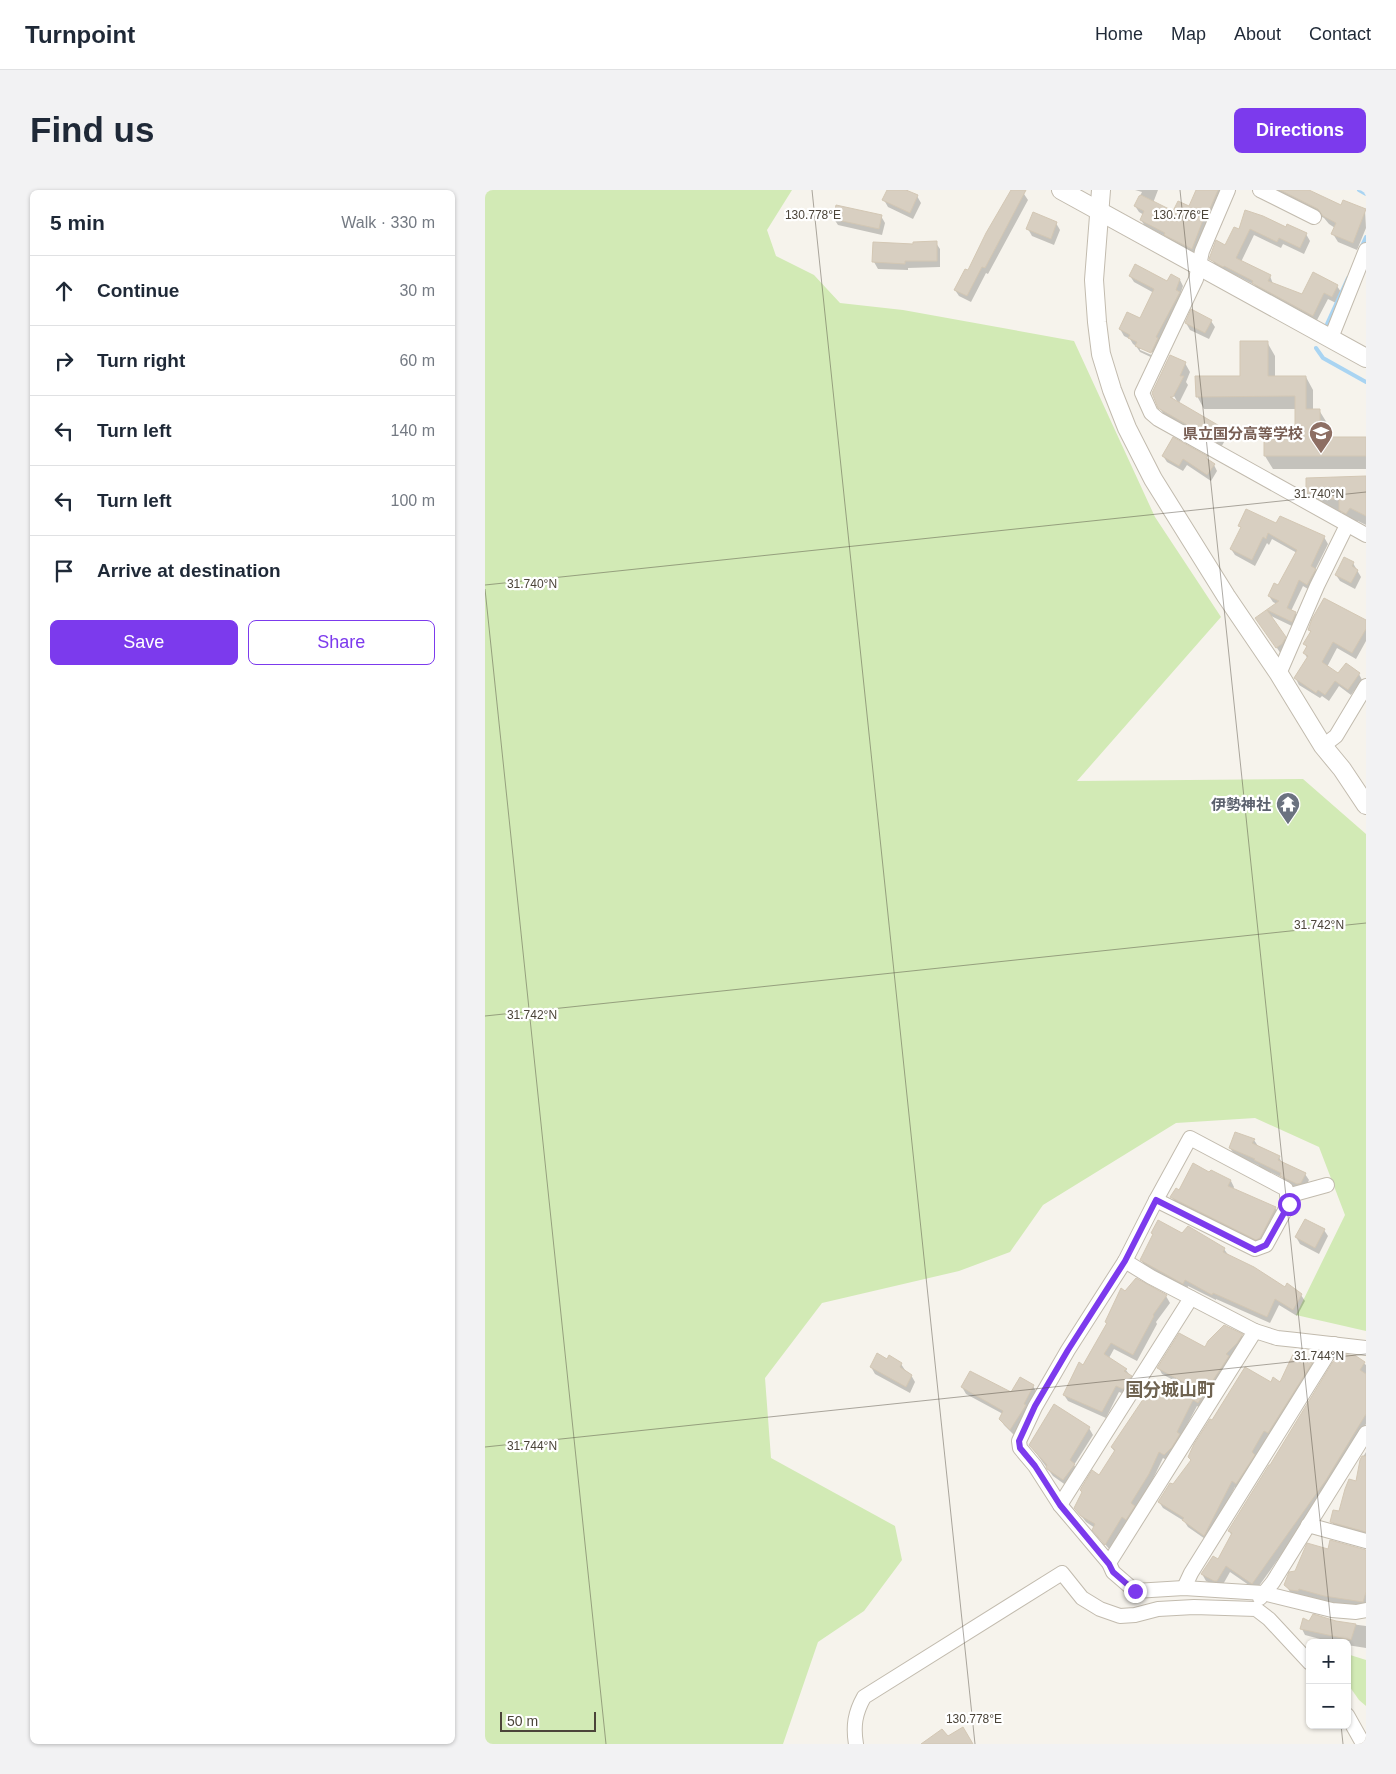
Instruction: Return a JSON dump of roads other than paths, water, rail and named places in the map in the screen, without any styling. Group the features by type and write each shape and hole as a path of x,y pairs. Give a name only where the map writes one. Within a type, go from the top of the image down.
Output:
{"street":[{"path":"1061,190 1366,358"},
{"path":"1101,190 1094,280 1101,354 1112,390 1127,428 1153,479 1226,596 1279,674 1323,746 1342,769 1366,805"},
{"path":"1228,190 1202,251 1196,280 1142,393 1151,413 1167,424 1366,535"},
{"path":"1260,190 1314,217"},
{"path":"1331,338 1366,250"},
{"path":"1279,674 1317,586 1347,525"},
{"path":"1323,746 1336,736 1366,686"},
{"path":"1156,1200 1255,1250 1266,1245 1289,1204 1286,1189 1190,1138 1156,1200 1125,1261 1035,1406 1019,1441 1020,1448 1035,1466 1060,1505 1109,1564 1113,1572 1135,1591 1184,1588 1263,1593 1332,1610 1356,1612 1366,1610"},
{"path":"1287,1196 1327,1185"},
{"path":"1125,1261 1255,1331 1277,1338 1366,1348"},
{"path":"1060,1505 1191,1298"},
{"path":"1109,1564 1255,1331"},
{"path":"1184,1588 1191,1572 1334,1344"},
{"path":"1256,1608 1263,1593 1273,1582 1366,1433"},
{"path":"1308,1525 1366,1541"},
{"path":"856,1744 854,1721 864,1697 1062,1573 1083,1598 1100,1609 1119,1616 1135,1616 1158,1608 1256,1608 1269,1619 1306,1659"},
{"path":"1351,1722 1361,1740 1366,1744"}],"waterway":[{"path":"1359,190 1366,194"},
{"path":"1361,248 1366,237"},
{"path":"1327,324 1348,278"},
{"path":"1316,348 1323,358 1366,382"}],"place":[{"name":"県立国分高等学校","path":"1321,454"},
{"name":"伊勢神社","path":"1288,825"}],"district":[{"name":"国分城山町","path":"1170,1390"}]}
